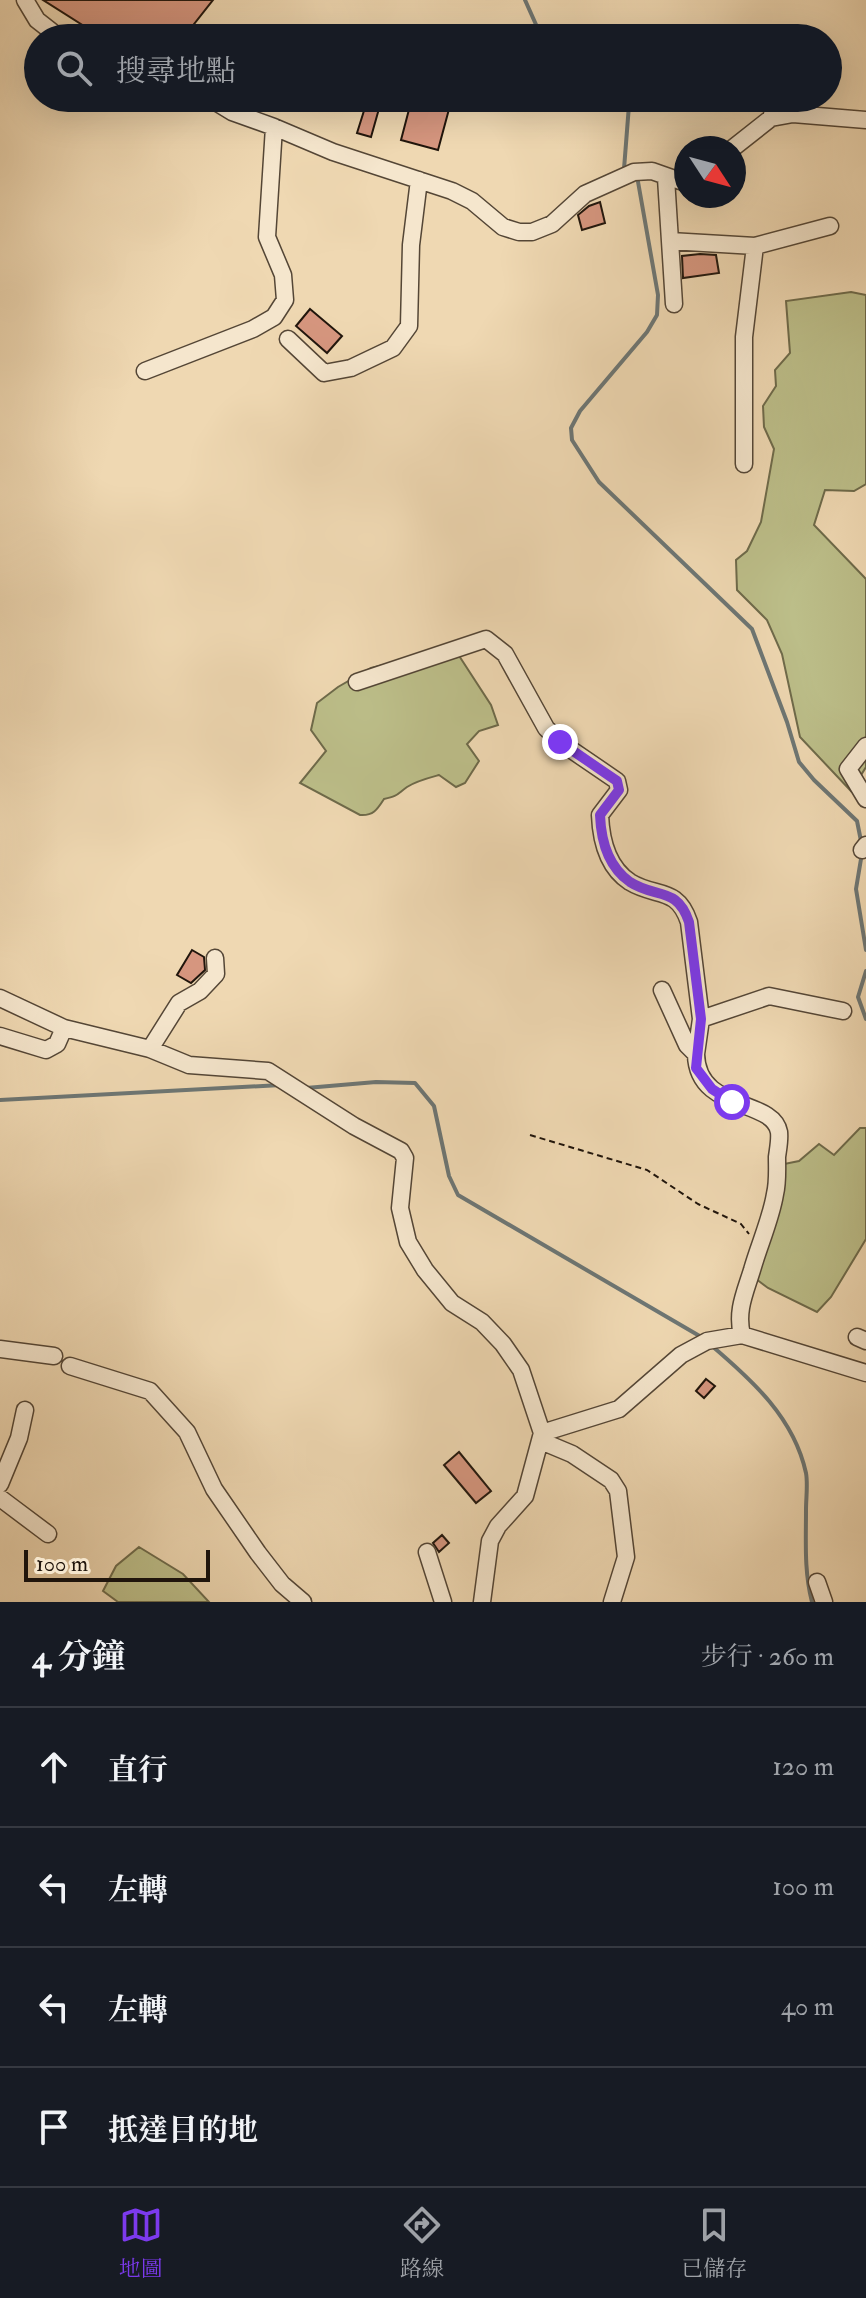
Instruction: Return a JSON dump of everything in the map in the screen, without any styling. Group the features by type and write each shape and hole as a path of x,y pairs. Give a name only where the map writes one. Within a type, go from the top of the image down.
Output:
{"street":[{"path":"25,0 42,24"},
{"path":"232,112 472,201 503,227 519,232 532,232 552,224 585,194 634,172 652,171 674,180"},
{"path":"771,118 773,112"},
{"path":"746,138 771,118 793,114 866,120"},
{"path":"145,371 253,329 274,317 285,300 283,275 267,237 274,127"},
{"path":"666,178 674,304"},
{"path":"288,339 324,373 351,368 393,348 409,326 411,245 419,180"},
{"path":"670,241 755,246 830,226"},
{"path":"744,464 744,337 755,246"},
{"path":"357,682 486,639 505,654 546,728 560,742 617,781 619,790 600,815 601,837 607,853 617,870 631,882 676,898 684,907 689,922 701,1019 696,1068 712,1089 732,1102 755,1108 771,1119 779,1130 775,1194 739,1311 742,1335"},
{"path":"866,746 848,769 866,799"},
{"path":"150,1049 179,1003 200,991 216,974 215,958"},
{"path":"662,990 687,1045 696,1054"},
{"path":"701,1019 769,996 843,1011"},
{"path":"0,998 64,1028 150,1049 189,1065 268,1071 354,1126 401,1151 405,1158 400,1208 408,1242 425,1270 452,1303 482,1322 503,1344 521,1370 542,1437 525,1496 498,1526 490,1541 482,1602"},
{"path":"0,1036 46,1050 57,1044 64,1028"},
{"path":"542,1437 619,1409 681,1355 707,1341 742,1335 866,1373"},
{"path":"0,1349 54,1356"},
{"path":"70,1366 143,1386 150,1391 187,1432 214,1489 249,1540 282,1584 303,1602"},
{"path":"0,1484 19,1438 25,1410"},
{"path":"542,1437 611,1480 618,1491 626,1557 612,1602"},
{"path":"0,1498 48,1534"},
{"path":"427,1552 443,1602"},
{"path":"817,1582 824,1602"}],"path":[{"path":"530,1135 647,1170 698,1204 741,1224 749,1232 750,1241"}],"green space":[{"path":"851,292 866,295 866,484 854,491 825,490 814,525 866,579 866,767 851,791 800,737 782,654 767,620 737,590 736,560 747,551 761,522 774,449 764,427 763,406 776,386 775,370 790,353 786,301"},
{"path":"454,648 491,705 498,725 479,731 467,744 479,761 465,783 456,787 439,775 411,785 395,796 384,799 374,812 360,815 300,783 326,751 311,730 317,703 371,668"},
{"path":"860,1128 866,1128 866,1239 831,1297 817,1312 756,1279 763,1261 779,1165 799,1161 819,1144 834,1155"},
{"path":"139,1547 183,1574 209,1602 118,1602 103,1591 116,1566"}],"building":[{"path":"43,0 213,0 194,24 81,24"},
{"path":"364,112 378,112 371,137 357,133"},
{"path":"408,112 448,112 438,150 401,140"},
{"path":"600,202 605,223 582,230 578,215"},
{"path":"716,255 719,273 683,278 682,256"},
{"path":"310,309 342,336 327,353 296,326"},
{"path":"192,950 204,957 205,970 191,983 177,975"},
{"path":"706,1379 715,1386 704,1398 696,1391"},
{"path":"459,1452 491,1491 476,1503 444,1465"},
{"path":"442,1535 449,1543 439,1552 433,1543"}],"waterway":[{"path":"525,0 536,24"},
{"path":"627,170 624,169 628,112"},
{"path":"637,176 658,295 657,315 647,332 580,411 571,428 572,440 599,482 752,629 799,762 857,821 861,841"},
{"path":"862,853 856,889 866,950"},
{"path":"866,971 858,997 866,1019"},
{"path":"306,1088 376,1082 415,1083 434,1106 449,1176 458,1195 703,1338"},
{"path":"0,1100 281,1085"},
{"path":"712,1346 770,1402 800,1453 807,1477 806,1556 812,1602"}],"route":[{"path":"560,742 617,781 619,790 600,815 601,837 617,870 631,882 676,898 684,907 689,922 701,1019 696,1068 712,1089 732,1102"}]}
